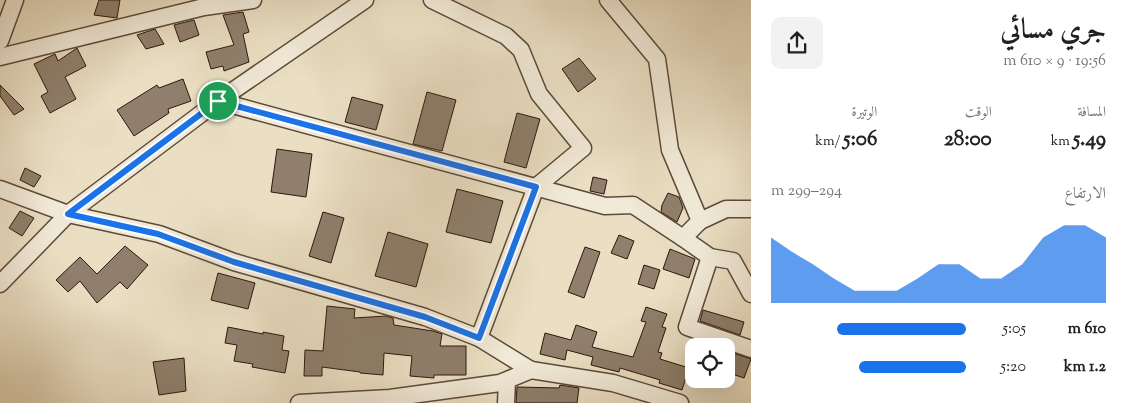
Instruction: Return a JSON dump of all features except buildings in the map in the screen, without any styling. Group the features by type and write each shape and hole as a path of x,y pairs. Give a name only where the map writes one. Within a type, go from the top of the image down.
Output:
{"street":[{"path":"0,41 15,0"},
{"path":"0,57 204,7 253,0"},
{"path":"0,284 68,214 218,101 365,0"},
{"path":"432,0 506,36 521,50 539,94 583,148 536,187 479,338"},
{"path":"608,0 657,60 670,150 700,221"},
{"path":"218,101 605,206 633,204 710,257 733,261 751,294"},
{"path":"0,189 68,214 158,234 234,262 425,317 479,338 531,370 614,383 639,397 680,403"},
{"path":"683,238 700,221 726,209 751,209"},
{"path":"710,257 688,327 751,349"},
{"path":"299,403 390,398 500,383 531,370"},
{"path":"506,403 507,380"}],"route":[{"path":"218,101 536,187 479,338 425,317 234,262 158,234 68,214 218,101"}]}
